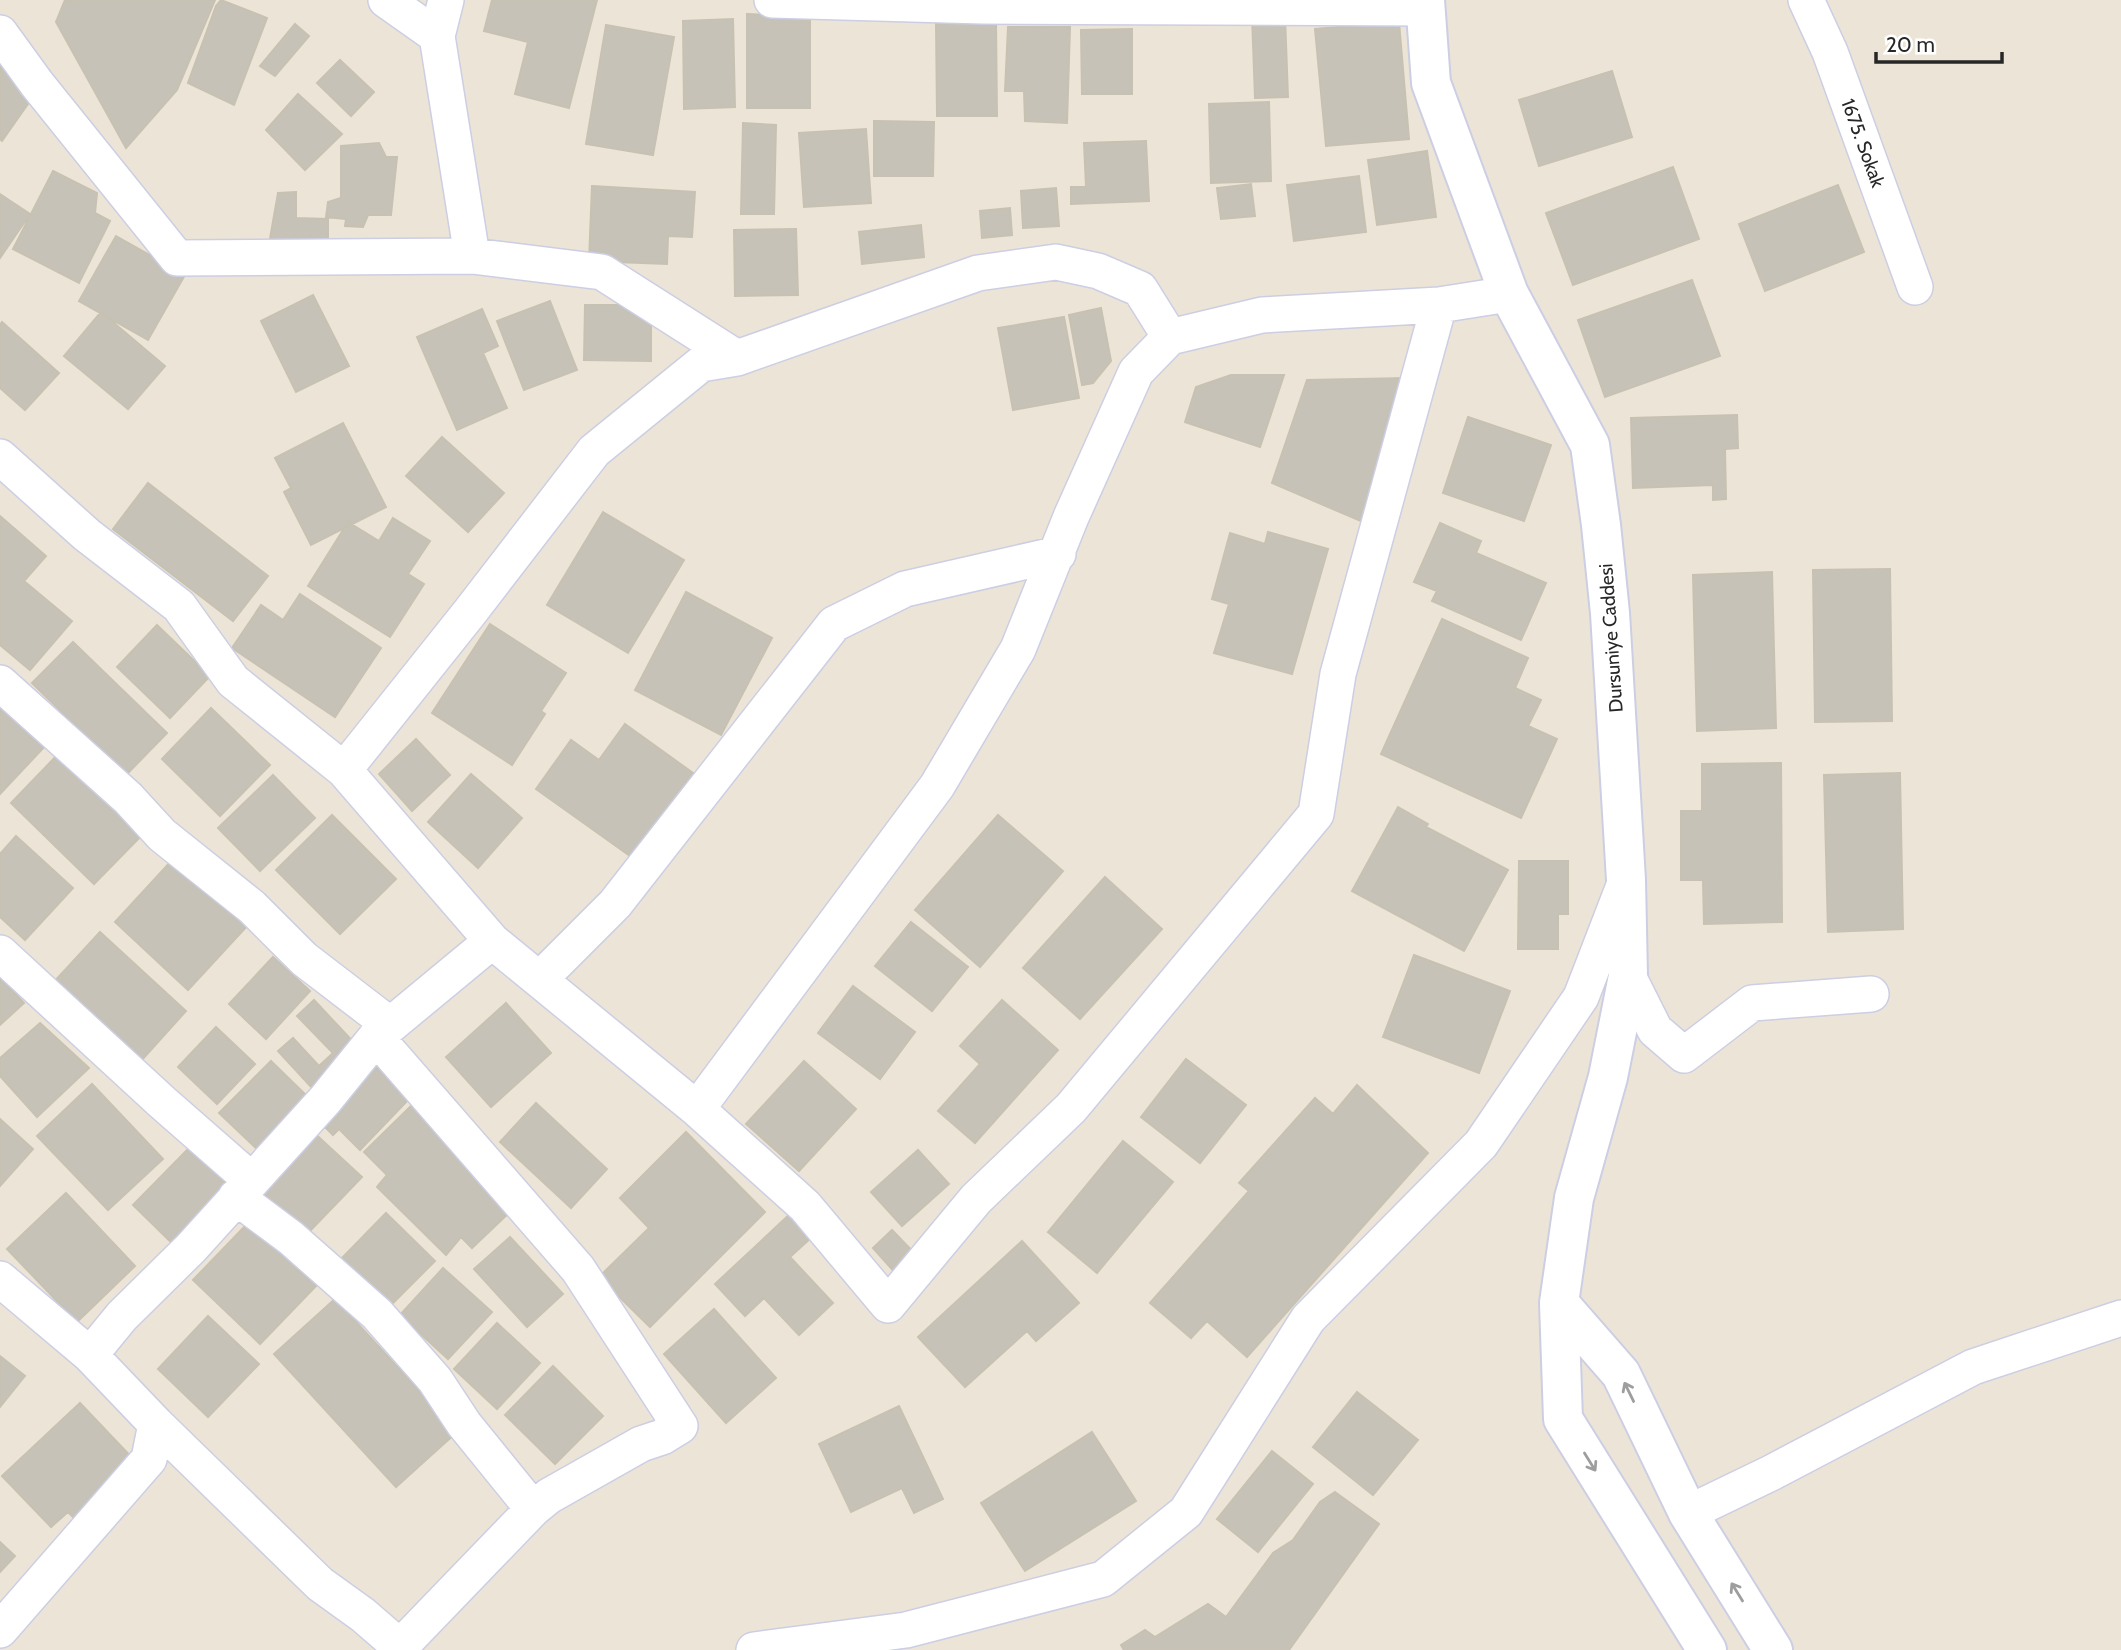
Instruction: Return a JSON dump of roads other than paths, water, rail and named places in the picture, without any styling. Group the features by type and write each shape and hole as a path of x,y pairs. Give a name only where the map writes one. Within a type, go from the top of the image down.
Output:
{"street":[{"path":"386,0 436,36"},
{"path":"446,0 436,36 472,256"},
{"path":"772,0 996,6 1425,4"},
{"name":"1675. Sokak","path":"1806,0 1830,52 1915,287"},
{"name":"Dursuniye Caddesi","path":"1425,4 1431,83 1509,294 1590,445 1610,613 1626,880 1628,976 1608,1077 1574,1198 1559,1303 1563,1419 1707,1650"},
{"path":"0,33 37,84 177,258 472,256 602,272 737,358"},
{"path":"344,770 594,451 701,364 737,358 978,273 1056,262 1098,271 1140,289 1170,337"},
{"path":"697,1109 937,786 1018,649 1071,517 1136,372 1170,337 1262,314 1439,306 1509,294"},
{"path":"0,457 87,536 178,606 233,681 344,770 492,941 697,1109 805,1206 888,1305 976,1199 1071,1108 1316,814 1338,674 1439,306"},
{"path":"542,982 551,968 615,904 834,624 905,589 1058,554"},
{"path":"0,683 118,789 162,835 252,906 304,959 383,1031 578,1269 680,1426 662,1437 641,1444 549,1496 533,1509 398,1649 363,1615 320,1584 156,1424 90,1355 0,1279"},
{"path":"754,1650 906,1630 1103,1579 1186,1512 1308,1319 1481,1144 1581,997 1626,880"},
{"path":"90,1355 122,1317 191,1248 325,1100 383,1031 492,941"},
{"path":"0,953 162,1102 291,1238 377,1314 435,1380 464,1424 533,1509"},
{"path":"1628,976 1656,1030 1684,1055 1752,1003 1871,994"},
{"path":"1559,1303 1620,1374 1688,1513 1773,1650"},
{"path":"1688,1513 1771,1473 1973,1367 2121,1318"},
{"path":"0,1630 149,1459 156,1424"}]}
